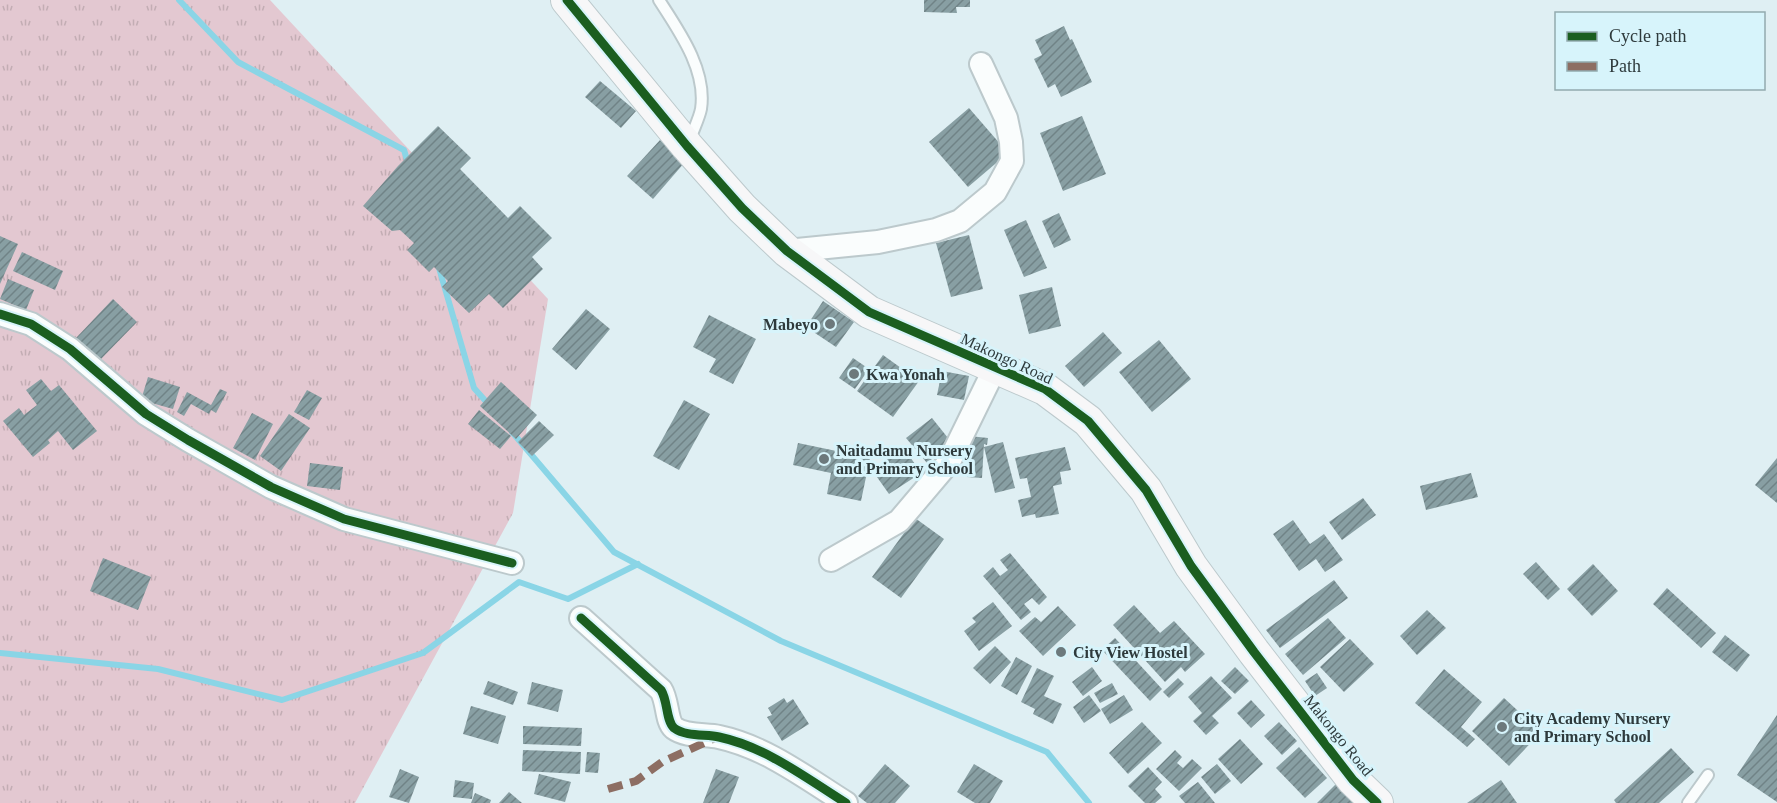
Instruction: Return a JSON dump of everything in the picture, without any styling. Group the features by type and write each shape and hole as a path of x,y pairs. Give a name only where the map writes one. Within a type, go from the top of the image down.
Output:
{"street":[{"name":"Makongo Road","path":"567,0 687,146 742,208 786,251 869,312 1045,389 1088,421 1146,490 1191,566 1261,661 1353,780 1377,803"},
{"path":"786,251 878,242 936,230 960,221 995,192 1012,160 1011,142 1006,118 981,64"},
{"path":"0,314 31,324 70,349 146,414 271,487 344,519 512,563"},
{"path":"831,560 899,521 949,462 995,368"},
{"path":"581,618 661,690 666,698 668,719 673,727 689,733 718,736 744,744 772,757 846,803"}],"lane":[{"path":"659,0 694,62 700,88 701,109 687,146"},
{"path":"1688,803 1708,775"}],"green space":[{"path":"0,0 270,0 548,299 513,513 355,803 0,803"}],"building":[{"path":"924,0 970,0 970,7 956,7 957,13 924,12"},
{"path":"1064,26 1092,82 1061,97 1055,84 1048,88 1034,59 1042,55 1035,40"},
{"path":"600,81 636,111 621,128 585,97"},
{"path":"969,108 1008,153 968,187 929,142"},
{"path":"1082,116 1106,174 1063,191 1040,133"},
{"path":"438,126 471,158 460,169 508,218 520,206 552,238 532,257 543,269 503,308 489,294 469,313 442,287 448,281 434,267 429,272 407,250 414,243 400,230 392,231 363,206 398,166"},
{"path":"660,140 685,162 653,199 627,176"},
{"path":"1059,213 1071,240 1054,248 1042,221"},
{"path":"1026,220 1047,268 1024,277 1004,230"},
{"path":"969,235 983,289 951,297 936,243"},
{"path":"0,236 18,244 0,284"},
{"path":"22,252 63,271 55,290 13,271"},
{"path":"8,279 34,290 26,310 0,299"},
{"path":"1052,287 1061,326 1029,334 1019,295"},
{"path":"113,299 137,322 100,360 76,338"},
{"name":"Mabeyo","path":"823,301 854,322 836,347 806,327"},
{"path":"586,309 610,329 576,370 552,349"},
{"path":"709,315 756,339 733,384 709,372 716,359 693,347"},
{"path":"1103,332 1122,353 1084,387 1065,366"},
{"path":"1159,340 1191,379 1152,412 1119,372"},
{"path":"883,355 919,381 893,417 857,391"},
{"name":"Kwa Yonah","path":"853,358 869,369 855,389 839,378"},
{"path":"942,371 969,376 964,400 937,395"},
{"path":"148,377 180,387 173,409 141,400"},
{"path":"41,379 51,391 59,385 97,431 73,450 58,431 48,440 50,443 33,457 3,421 19,408 24,415 37,405 26,390"},
{"path":"501,382 537,415 516,439 480,406"},
{"path":"220,389 227,392 216,413 211,410 209,414 191,404 184,416 177,412 187,392 211,405"},
{"path":"307,390 322,398 309,420 294,412"},
{"path":"684,400 710,414 679,470 653,456"},
{"path":"479,410 511,436 500,449 468,424"},
{"path":"252,413 273,424 255,460 233,448"},
{"path":"289,414 310,428 281,471 260,456"},
{"path":"932,418 952,443 927,463 906,438"},
{"path":"539,421 554,435 532,456 518,442"},
{"path":"969,436 988,438 987,445 984,444 982,478 967,477"},
{"path":"1003,442 1015,488 995,493 984,447"},
{"path":"798,443 870,458 861,501 827,494 831,473 793,465"},
{"path":"1065,447 1071,470 1060,472 1062,484 1053,486 1059,514 1036,518 1035,514 1022,517 1018,500 1031,497 1027,478 1020,479 1015,458"},
{"path":"904,448 921,473 889,494 872,470"},
{"path":"1777,458 1777,503 1755,485"},
{"path":"310,463 343,467 340,490 307,486"},
{"path":"1471,473 1478,497 1426,510 1420,486"},
{"path":"1363,498 1376,515 1342,540 1329,522"},
{"path":"915,518 944,539 901,598 872,577"},
{"path":"1293,520 1310,544 1324,534 1343,560 1325,572 1316,559 1299,571 1273,534"},
{"path":"1010,553 1047,597 1039,605 1032,598 1024,604 1031,612 1021,620 983,576 993,567 1000,576 1008,570 1000,560"},
{"path":"103,558 151,577 138,610 90,591"},
{"path":"1536,562 1560,589 1548,600 1523,574"},
{"path":"1593,564 1618,591 1592,616 1567,589"},
{"path":"1334,580 1348,598 1280,648 1266,630"},
{"path":"1667,588 1716,633 1701,648 1653,604"},
{"path":"993,602 1012,626 979,651 964,631 976,622 972,618"},
{"path":"1134,605 1160,633 1174,621 1205,654 1185,672 1181,667 1165,682 1113,625"},
{"path":"1058,606 1076,625 1043,656 1019,631 1035,617 1041,622"},
{"path":"1427,610 1446,628 1417,655 1400,636"},
{"path":"1328,618 1346,638 1303,675 1285,654"},
{"path":"1725,635 1750,655 1737,672 1712,652"},
{"path":"1115,638 1162,689 1150,701 1102,650"},
{"path":"1350,639 1374,664 1344,692 1320,667"},
{"path":"995,646 1011,662 990,684 973,668"},
{"path":"1016,657 1032,666 1017,695 1001,686"},
{"path":"1092,667 1102,681 1083,696 1072,682"},
{"path":"1235,667 1249,681 1235,694 1221,681"},
{"path":"1037,668 1054,676 1044,696 1062,704 1053,724 1033,714 1035,709 1021,702"},
{"path":"1444,669 1482,702 1461,727 1475,739 1467,747 1415,703"},
{"path":"1317,673 1327,688 1315,696 1305,681"},
{"path":"1211,676 1232,698 1212,716 1219,723 1206,735 1193,721 1202,713 1188,697"},
{"path":"1178,678 1184,684 1169,698 1163,692"},
{"path":"488,681 518,692 513,705 483,694"},
{"path":"532,682 563,690 558,712 527,704"},
{"path":"1112,683 1118,694 1100,703 1094,693"},
{"path":"1089,695 1101,711 1084,723 1073,707"},
{"path":"1124,695 1133,710 1110,724 1101,709"},
{"path":"784,698 787,703 793,699 809,724 782,741 767,717 772,715 768,708"},
{"path":"1504,698 1541,732 1509,766 1472,731"},
{"path":"1251,700 1265,715 1251,728 1237,713"},
{"path":"471,706 506,716 498,744 463,734"},
{"path":"1777,715 1777,802 1737,775"},
{"path":"1142,722 1162,743 1128,774 1109,753"},
{"path":"1279,722 1297,741 1282,755 1264,736"},
{"path":"523,726 582,728 581,746 523,744"},
{"path":"1240,739 1263,764 1241,784 1218,759"},
{"path":"1299,747 1327,778 1305,798 1276,768"},
{"path":"1671,748 1694,772 1659,803 1616,803 1614,800"},
{"path":"523,750 581,752 580,774 522,771"},
{"path":"1175,750 1182,757 1177,763 1183,768 1192,759 1202,768 1179,791 1156,769"},
{"path":"587,752 600,753 598,773 585,772"},
{"path":"885,764 910,786 895,803 867,803 858,796"},
{"path":"974,764 1003,781 990,803 975,803 957,792"},
{"path":"1217,764 1231,781 1215,794 1201,777"},
{"path":"1148,767 1162,782 1155,789 1162,797 1155,803 1145,803 1128,786"},
{"path":"400,769 419,777 409,803 389,797"},
{"path":"716,769 739,777 729,803 703,803"},
{"path":"539,774 571,782 565,802 534,794"},
{"path":"455,780 474,783 472,799 453,797"},
{"path":"1501,780 1517,803 1467,803"},
{"path":"1198,782 1215,803 1185,803 1179,796"},
{"path":"1337,783 1357,803 1317,803"},
{"path":"509,792 522,803 499,803"},
{"path":"475,793 491,800 490,803 471,803"}],"waterway":[{"path":"179,0 238,62 404,150 408,163"},
{"path":"439,268 474,388 490,406"},
{"path":"512,432 614,552 781,641 1047,752 1089,803"},
{"path":"0,653 158,669 282,700 423,653 519,582 568,599 638,564"}],"marked path":[{"path":"608,789 636,781 662,762 715,738"}],"cycle path":[{"path":"567,0 687,146 742,208 787,251 869,312 1045,389 1088,421 1146,490 1191,566 1254,652 1353,780 1377,803"},
{"path":"0,314 31,324 70,349 146,414 271,487 344,519 512,563"},
{"path":"581,618 661,690 671,725 674,728 690,734 719,737 753,748 785,764 846,803"}],"place":[{"name":"Mabeyo","path":"830,324"},
{"name":"Kwa Yonah","path":"854,374"},
{"name":"Naitadamu Nursery and Primary School","path":"824,459"},
{"name":"City View Hostel","path":"1061,652"},
{"name":"City Academy Nursery and Primary School","path":"1502,727"}]}
